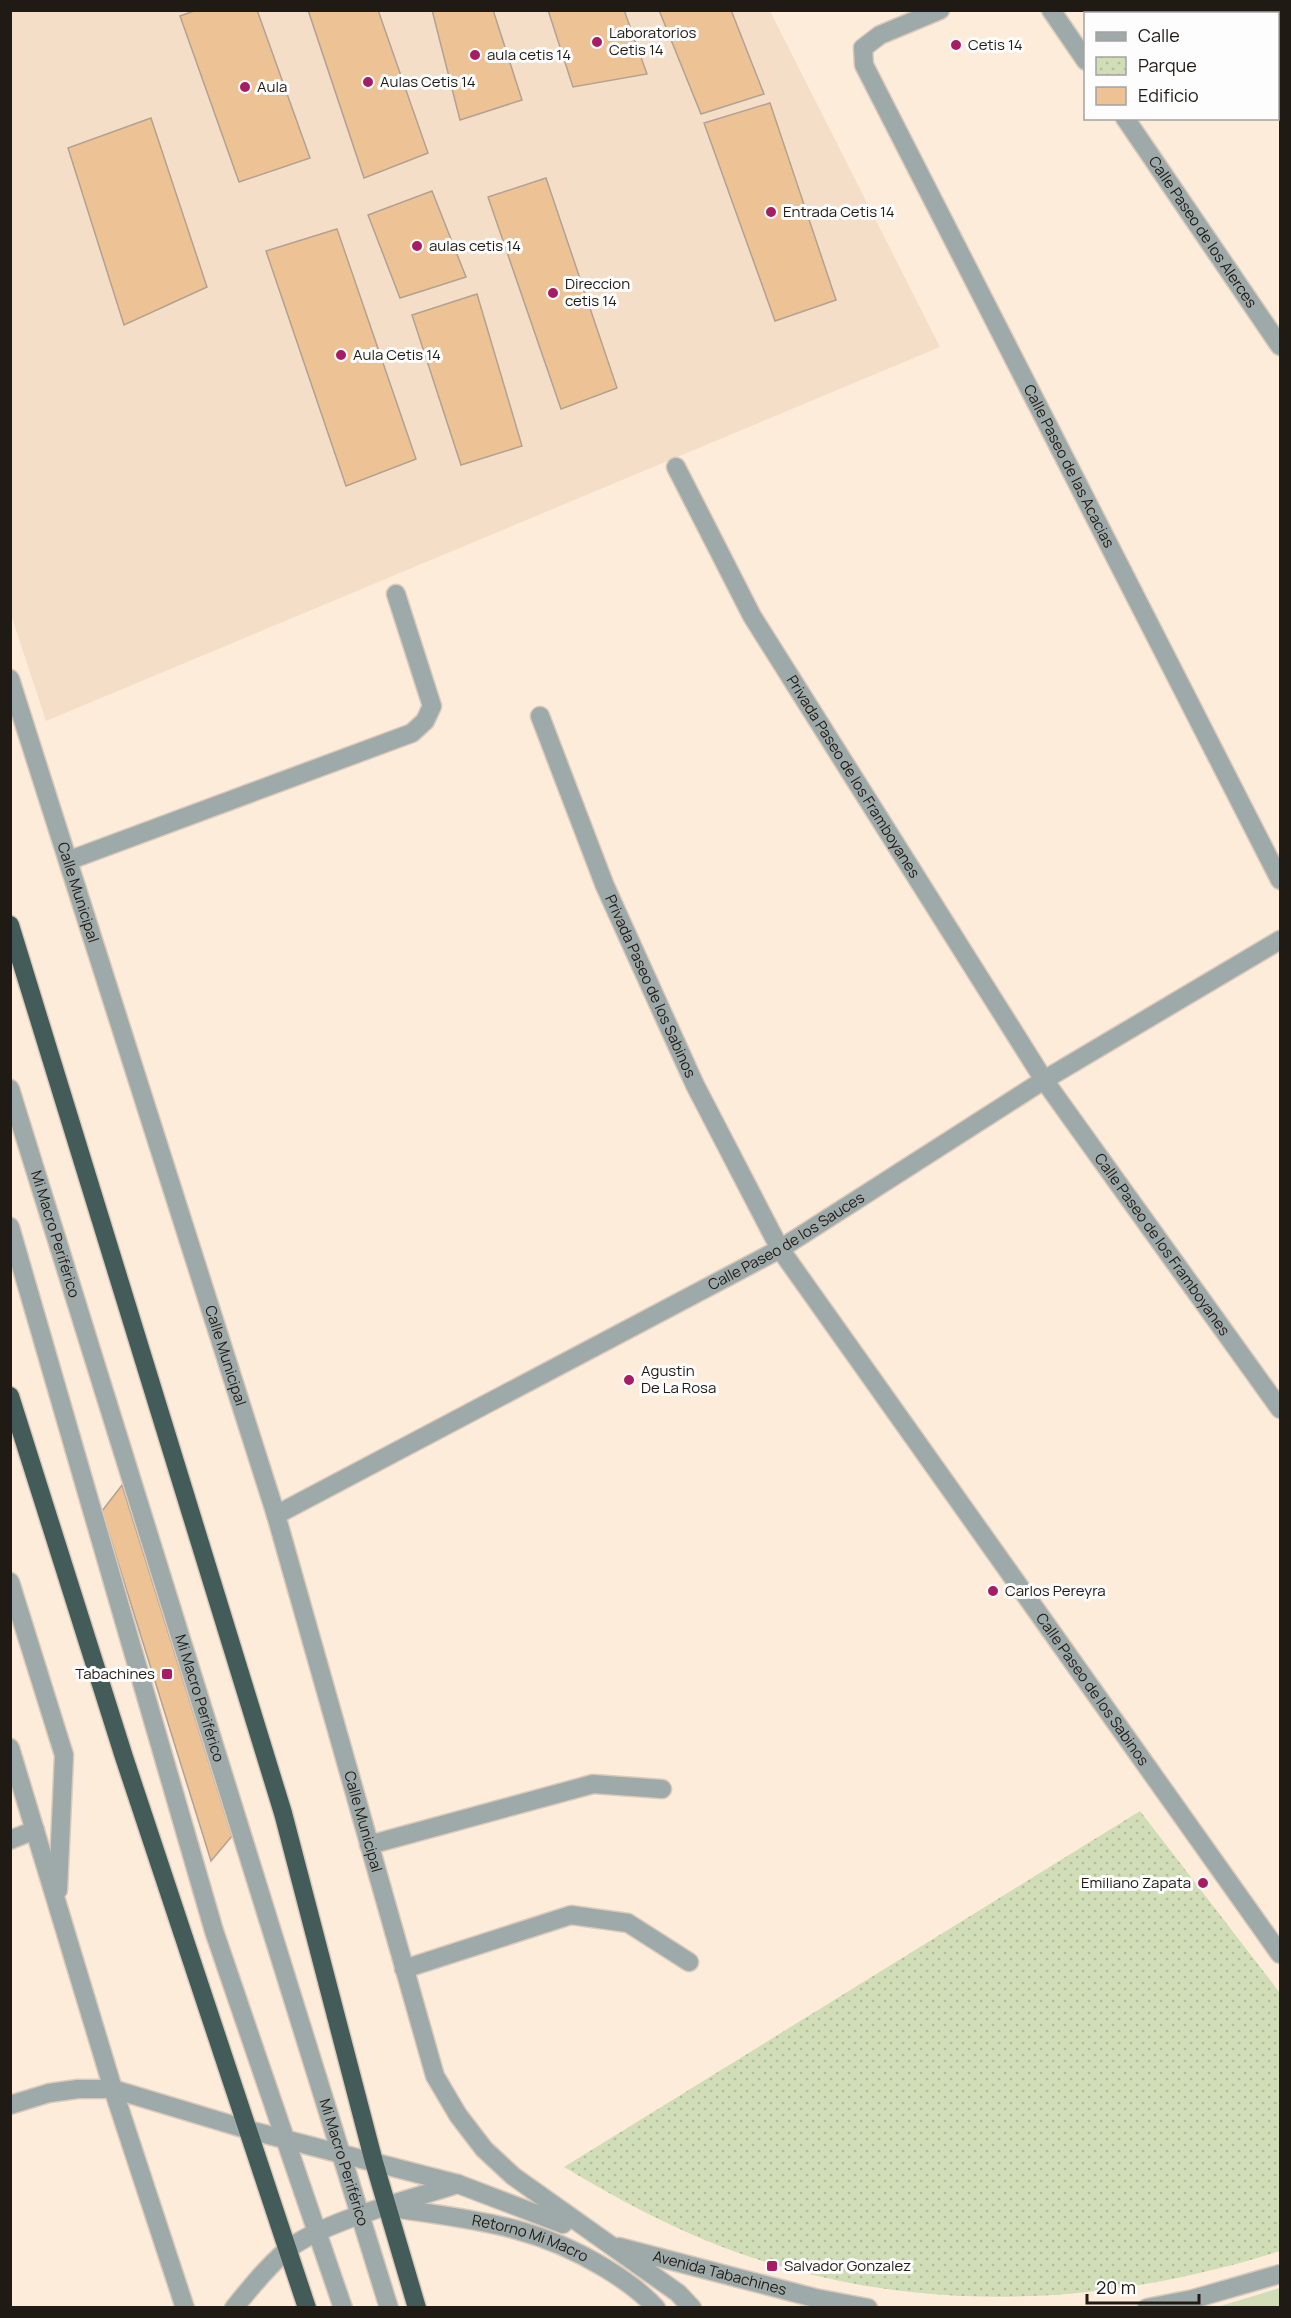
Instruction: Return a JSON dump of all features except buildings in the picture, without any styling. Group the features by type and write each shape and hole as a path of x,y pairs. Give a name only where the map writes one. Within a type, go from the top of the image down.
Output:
{"highway":[{"path":"12,928 283,1812 374,2162 417,2307"},
{"path":"10,1396 124,1757 307,2307"}],"street":[{"name":"Calle Paseo de las Acacias","path":"940,10 879,35 864,48 864,65 1281,880"},
{"path":"1051,10 1084,58"},
{"name":"Calle Paseo de los Alerces","path":"1126,120 1281,346"},
{"name":"Privada Paseo de los Framboyanes","path":"676,467 752,616 1044,1080"},
{"path":"69,860 412,732 425,721 432,706 396,594"},
{"name":"Calle Municipal","path":"10,679 276,1515 435,2076 458,2115 484,2149 513,2176 605,2243"},
{"name":"Privada Paseo de los Sabinos","path":"540,716 604,886 695,1085 780,1249"},
{"name":"Calle Paseo de los Sauces","path":"276,1515 780,1249 1044,1080 1281,940"},
{"name":"Calle Paseo de los Framboyanes","path":"1044,1080 1281,1409"},
{"name":"Mi Macro Periférico","path":"10,1089 389,2307"},
{"path":"10,1227 214,1931 344,2307"},
{"name":"Calle Paseo de los Sabinos","path":"780,1249 1281,1954"},
{"path":"10,1582 64,1755 58,1903"},
{"path":"10,1748 113,2089 185,2307"},
{"path":"369,1845 593,1785 662,1789"},
{"path":"10,1840 35,1830"},
{"path":"404,1969 571,1915 628,1923 689,1962"},
{"path":"10,2105 49,2093 78,2089 113,2089 249,2130 458,2184 557,2221 605,2243 678,2294 692,2307"},
{"path":"234,2307 258,2278 288,2250 317,2233 458,2184"},
{"name":"Retorno Mi Macro","path":"387,2207 473,2218 549,2239 583,2255 620,2277 656,2307"},
{"name":"Avenida Tabachines","path":"605,2243 814,2298 868,2307"},
{"path":"1147,2307 1193,2299 1281,2274"}],"shaded area":[{"path":"10,11 770,11 940,347 46,721 10,612"}],"green space":[{"path":"1140,1811 1280,1993 1280,2251 1211,2270 1142,2285 1072,2293 1002,2297 933,2294 863,2285 794,2270 725,2248 643,2211 564,2167"},
{"path":"1280,2288 1280,2307 1217,2307"}],"place":[{"name":"Laboratorios Cetis 14","path":"597,42"},
{"name":"Cetis 14","path":"956,45"},
{"name":"aula cetis 14","path":"475,55"},
{"name":"Aulas Cetis 14","path":"368,82"},
{"name":"Aula","path":"245,87"},
{"name":"Entrada Cetis 14","path":"771,212"},
{"name":"aulas cetis 14","path":"417,246"},
{"name":"Direccion cetis 14","path":"553,293"},
{"name":"Aula Cetis 14","path":"341,355"},
{"name":"Agustin De La Rosa","path":"629,1380"},
{"name":"Carlos Pereyra","path":"993,1591"},
{"name":"Tabachines","path":"167,1674"},
{"name":"Emiliano Zapata","path":"1203,1883"},
{"name":"Salvador Gonzalez","path":"772,2266"}]}
